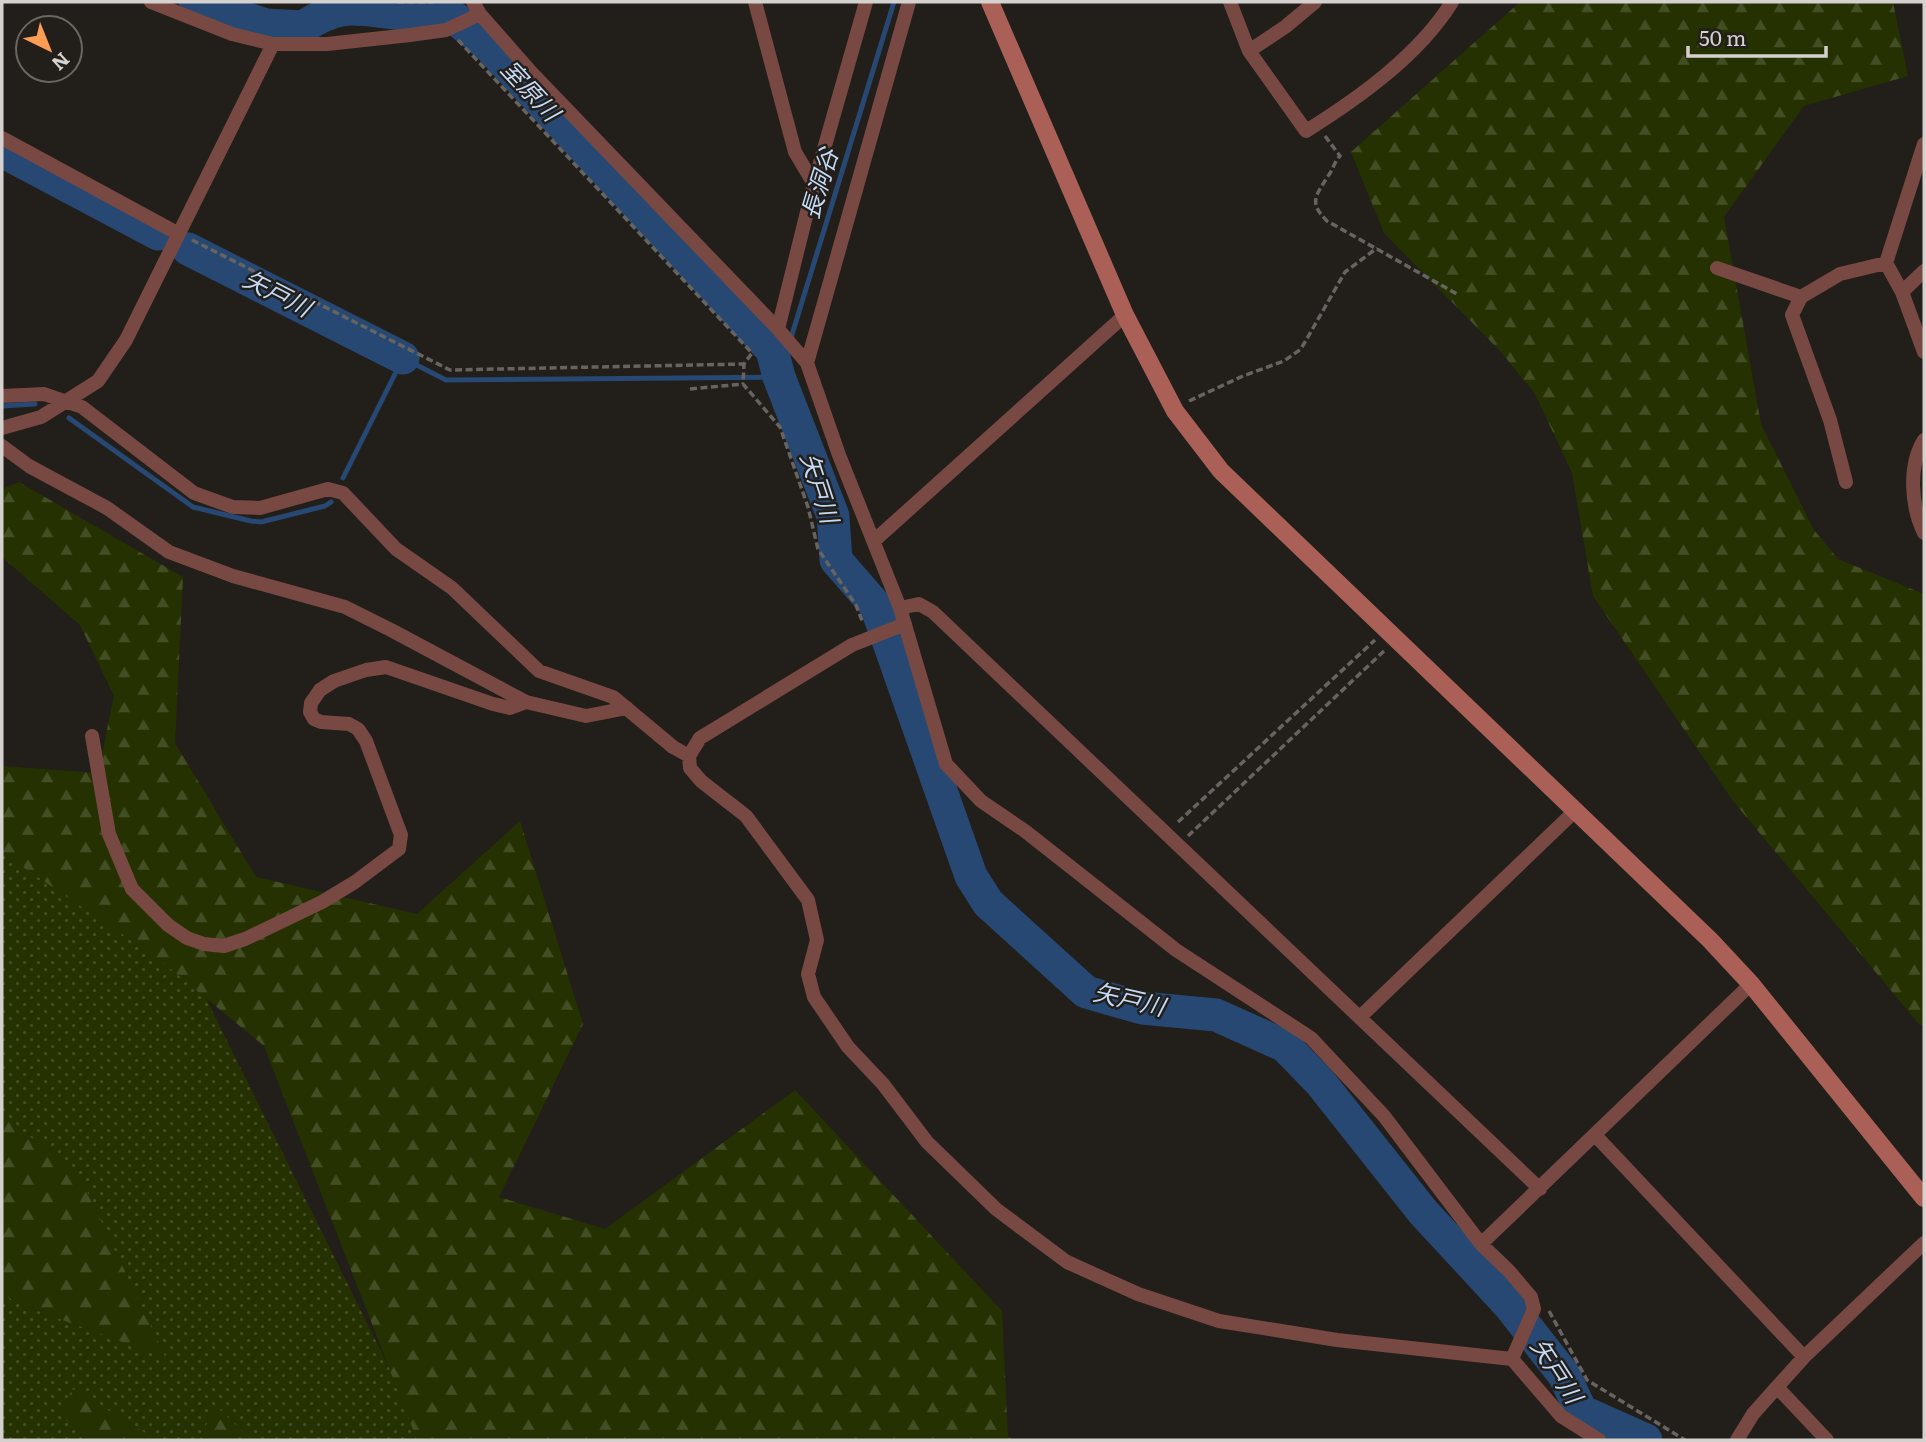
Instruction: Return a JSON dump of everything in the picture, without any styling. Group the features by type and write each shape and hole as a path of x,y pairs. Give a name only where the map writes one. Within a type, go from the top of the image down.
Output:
{"street":[{"path":"151,2 232,34 273,44 327,44 446,30 476,8 531,72 778,329 802,358 900,607 946,764 981,801 1026,831 1176,950 1311,1038 1384,1116 1481,1244 1509,1271 1533,1303 1513,1359"},
{"path":"755,2 795,152 814,184"},
{"path":"778,329 814,184 866,2"},
{"path":"802,358 909,2"},
{"path":"990,2 1125,315 1175,411 1221,471 1710,940 1751,984 1924,1198"},
{"path":"1230,2 1249,51 1306,131 1388,74 1444,16 1452,2"},
{"path":"1249,51 1285,27 1315,2"},
{"path":"2,428 41,417 98,380 126,340 273,44"},
{"path":"2,138 177,233"},
{"path":"1924,144 1886,263 1902,292 1924,352"},
{"path":"1846,482 1830,420 1792,315 1801,297 1840,274 1886,263"},
{"path":"1717,268 1801,297"},
{"path":"1902,292 1924,271"},
{"path":"875,540 1125,315"},
{"path":"2,396 44,394 82,407 194,493 233,507 260,508 328,489 343,494 396,550 452,588 539,671 613,698 673,747 689,755"},
{"path":"1924,440 1918,449 1914,503 1924,533"},
{"path":"2,446 29,466 107,508 169,552 233,576 345,607 527,702 586,716 627,708"},
{"path":"900,607 919,604 933,612 1540,1189"},
{"path":"905,624 852,645 700,738 689,755 690,768 701,781 746,816 808,900 817,940 808,974 814,997 848,1047 883,1084 927,1142 996,1209 1067,1262 1138,1294 1219,1321 1337,1340 1513,1359 1560,1416 1599,1440"},
{"path":"92,736 109,834 132,889 168,925 187,938 224,946 245,939 322,902 355,882 399,849 401,835 366,741 358,729 349,724 321,722 314,719 310,712 311,703 320,690 334,681 366,670 386,667 493,704 510,708 527,702"},
{"path":"1360,1017 1575,811"},
{"path":"1481,1244 1751,984"},
{"path":"1595,1135 1804,1357"},
{"path":"1737,1440 1753,1414 1804,1357 1924,1243"},
{"path":"1777,1387 1827,1440"}],"path":[{"path":"397,2 433,2"},
{"path":"446,30 462,43 752,353 744,364 743,384 780,427 808,507 818,549 856,605 871,638"},
{"path":"1317,124 1339,156 1315,196 1320,213 1327,221 1457,294"},
{"path":"177,233 450,370 744,364"},
{"path":"1175,411 1243,376 1293,356 1301,349 1345,272 1377,248"},
{"path":"690,389 743,384"},
{"path":"1166,834 1390,635"},
{"path":"1179,845 1390,635"},
{"path":"1533,1303 1548,1309 1587,1380 1685,1440"}],"green space":[{"path":"1520,2 1893,2 1908,76 1804,106 1724,217 1761,424 1814,530 1838,559 1924,594 1924,1027 1733,801 1593,596 1572,473 1535,394 1501,352 1384,233 1351,152"},
{"path":"19,482 183,577 175,743 256,877 417,914 520,821 583,1024 499,1197 605,1229 795,1090 1002,1311 1008,1437 1018,1440 417,1440 264,1046 156,957 2,853 2,766 98,773 114,696 80,625 2,557 2,489"},
{"path":"2,806 189,964 425,1440 2,1440"},
{"path":"2,1117 77,1170 166,1358 19,1304 2,1294"},
{"path":"73,1389 157,1440 90,1440 57,1413"},
{"path":"217,1407 252,1440 197,1440"}],"waterway":[{"name":"矢戸川","path":"195,2 266,25 303,27 341,10 362,9 410,14 444,9 490,47 772,350 779,377 833,516 836,560 876,606 971,876 988,903 1086,992 1142,1008 1216,1015 1285,1046 1320,1082 1423,1212 1510,1306 1564,1375 1581,1411 1646,1440"},
{"name":"長洞谷","path":"343,478 403,358 446,380 779,377 894,2"},
{"name":"矢戸川","path":"2,151 158,234"},
{"name":"矢戸川","path":"188,249 403,358"},
{"path":"2,406 35,404"},
{"path":"69,418 193,507 261,522 325,506 331,502"}],"water label":[{"name":"室原川","path":"530,91"}]}
